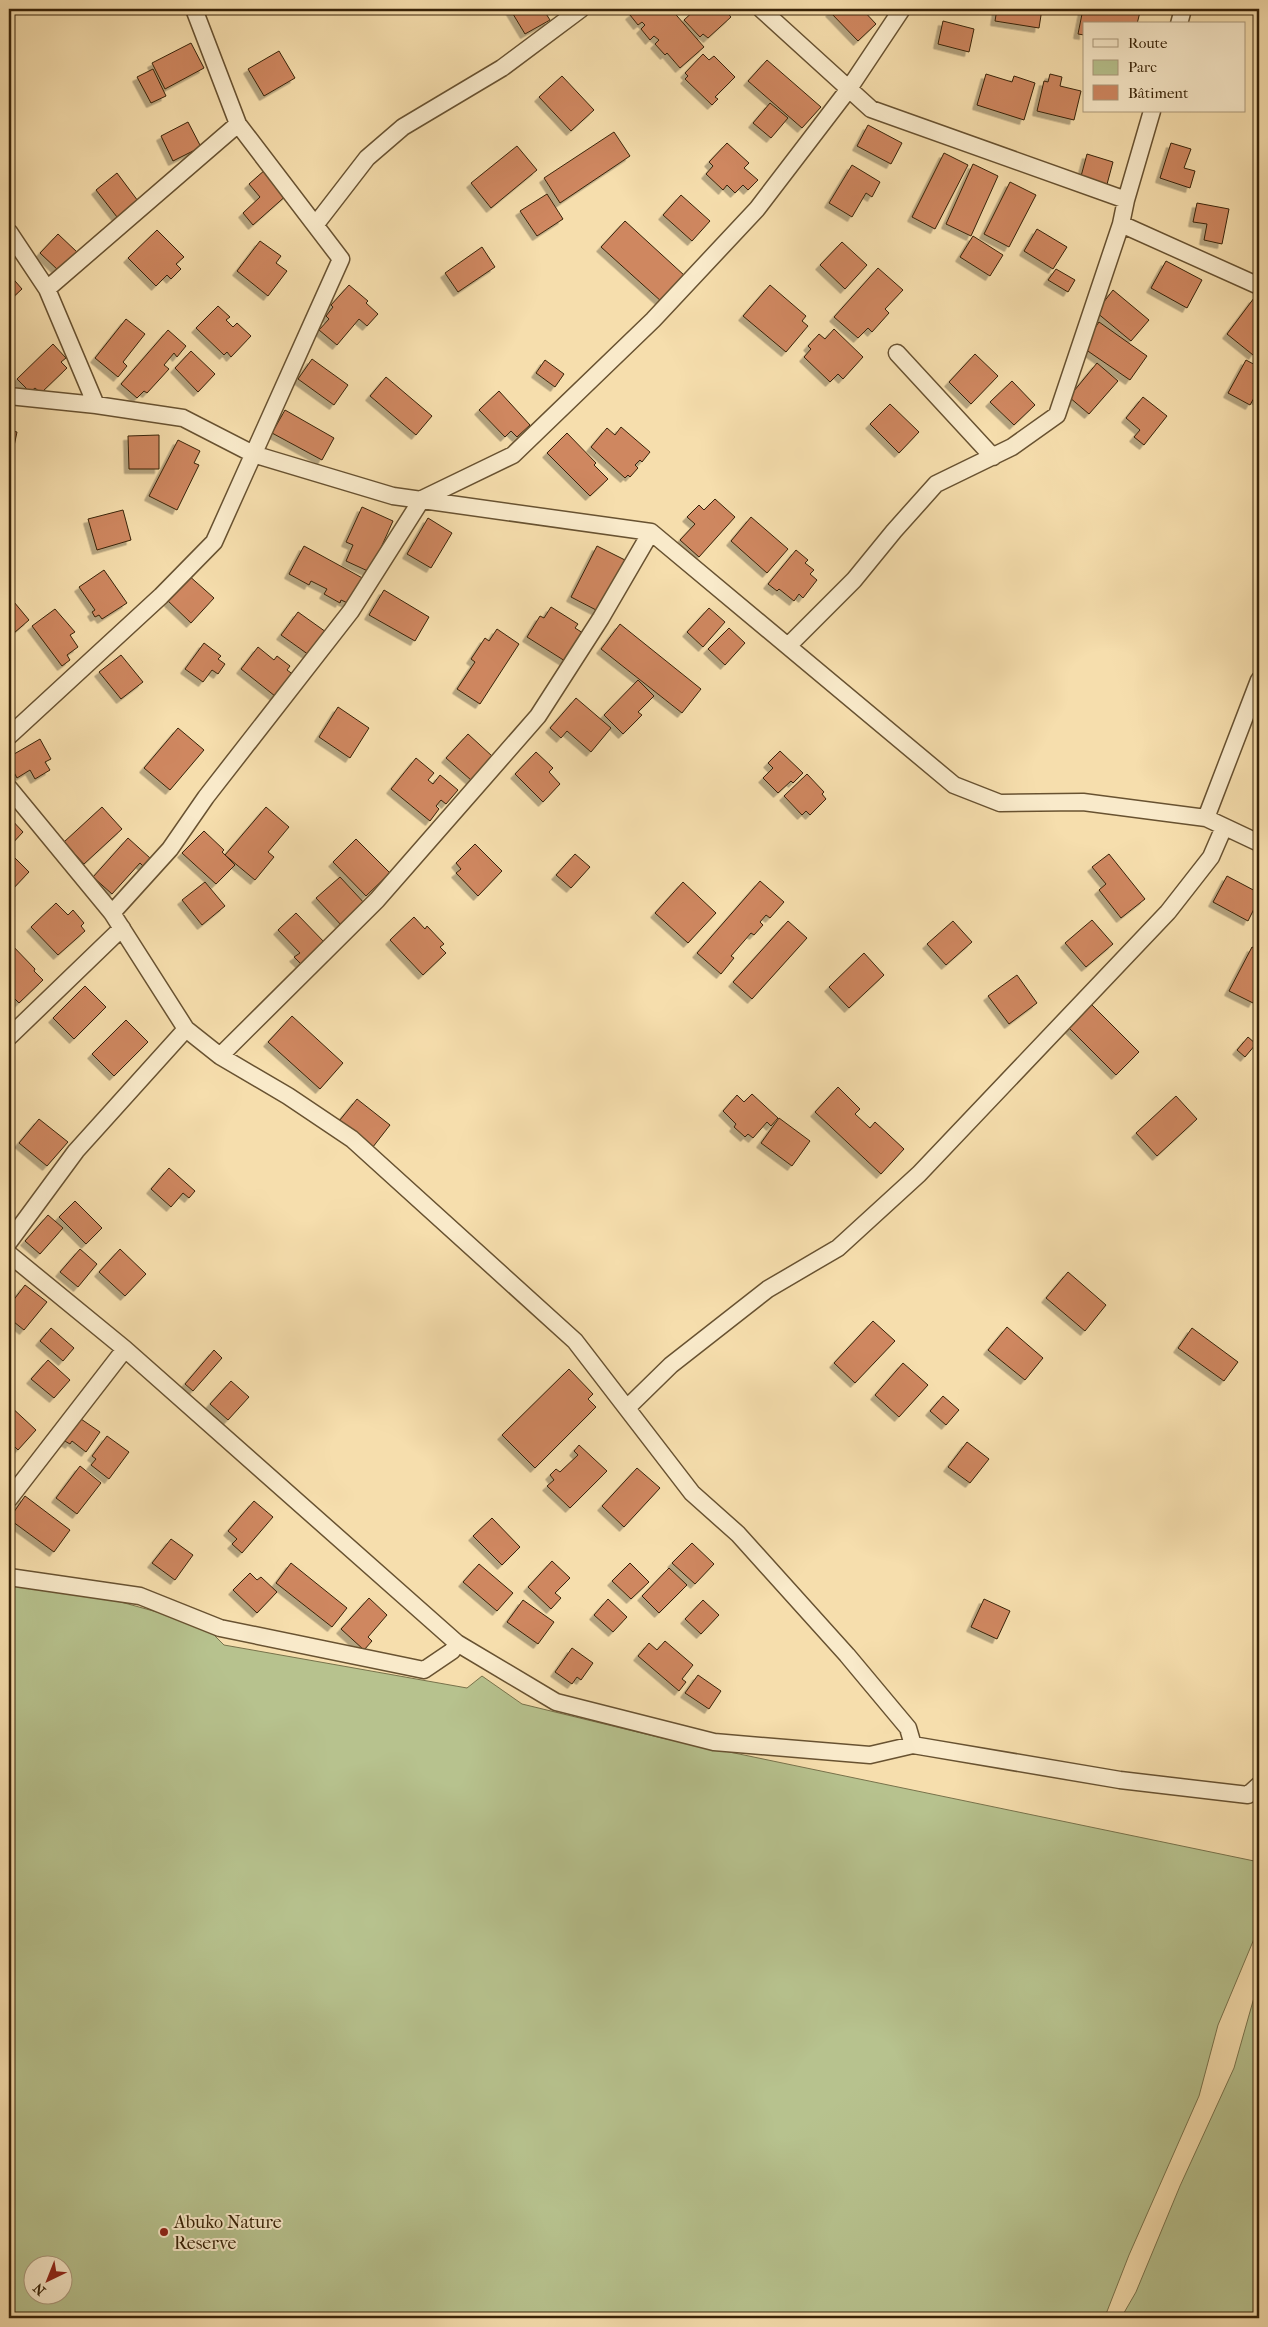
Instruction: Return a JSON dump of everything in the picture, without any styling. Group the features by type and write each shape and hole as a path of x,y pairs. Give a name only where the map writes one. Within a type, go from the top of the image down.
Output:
{"street":[{"path":"9,736 161,596 214,542 341,259 238,124 194,9"},
{"path":"316,224 367,158 403,127 502,68 581,9"},
{"path":"761,9 871,109 1126,200"},
{"path":"112,913 170,849 206,797 351,611 422,499 513,455 653,320 758,210 848,90 902,9"},
{"path":"1180,22 1183,9"},
{"path":"788,646 854,580 936,484 1012,447 1056,415 1122,224 1126,200 1152,112"},
{"path":"47,289 238,124"},
{"path":"1122,224 1259,286"},
{"path":"9,232 47,289 96,405"},
{"path":"896,353 993,457"},
{"path":"9,396 96,405 183,418 253,454 393,496 651,532 954,784 1000,803 1083,802 1206,818 1259,843"},
{"path":"220,1056 376,900 538,716 601,618 651,532"},
{"path":"1206,818 1259,680"},
{"path":"9,788 112,913 186,1029 220,1056 288,1096 352,1139 575,1341 692,1493 738,1534 847,1655 908,1728 913,1746"},
{"path":"628,1408 671,1365 768,1289 838,1248 919,1174 1168,912 1211,857 1224,827"},
{"path":"9,1037 122,928"},
{"path":"9,1242 76,1151 186,1029"},
{"path":"9,1254 125,1349 457,1643 556,1702 714,1742 870,1755 913,1746 1120,1780 1248,1795 1259,1785"},
{"path":"9,1500 125,1349"},
{"path":"9,1577 140,1596 220,1628 424,1670 452,1651 457,1643"}],"green space":[{"path":"9,1575 63,1586 204,1625 224,1645 467,1688 482,1676 522,1704 662,1738 1259,1862 1259,1927 1218,2025 1199,2096 1129,2255 1106,2314 1093,2313 1091,2318 9,2318"},
{"path":"1259,1980 1259,2318 1121,2318 1136,2292 1180,2186 1234,2068"}],"building":[{"path":"510,9 543,9 550,20 525,34"},
{"path":"633,9 671,9 704,47 680,68 667,53 665,55 655,44 659,40 654,36 650,40 641,29 645,25 642,22 638,25 630,15 635,11"},
{"path":"696,9 724,9 731,17 708,38 703,34 700,37 684,20"},
{"path":"834,9 862,9 876,24 858,41 830,12"},
{"path":"997,9 1042,9 1039,28 995,21"},
{"path":"1083,9 1124,9 1140,12 1138,22 1083,22 1083,35 1078,34"},
{"path":"943,21 974,29 969,52 938,44"},
{"path":"191,43 204,68 165,89 152,63"},
{"path":"279,51 295,78 264,96 248,69"},
{"path":"703,54 709,60 714,56 735,77 715,97 718,99 712,105 685,79 688,76 685,73"},
{"path":"767,60 821,107 802,128 748,81"},
{"path":"153,69 166,96 151,103 137,77"},
{"path":"986,74 1012,82 1014,76 1035,83 1024,120 977,105"},
{"path":"1050,74 1062,77 1060,86 1081,91 1074,120 1037,111 1044,81 1048,82"},
{"path":"562,76 594,110 571,131 539,97"},
{"path":"770,103 788,118 771,138 753,123"},
{"path":"188,122 201,147 173,161 161,136"},
{"path":"868,125 902,143 891,164 857,146"},
{"path":"614,132 630,156 560,203 544,178"},
{"path":"727,143 749,163 744,168 758,180 748,190 743,185 735,193 727,185 723,190 706,174 713,166 709,162"},
{"path":"1171,143 1191,149 1184,168 1195,171 1190,188 1160,178"},
{"path":"517,146 537,170 491,208 471,183"},
{"path":"944,153 968,165 935,229 912,217"},
{"path":"1087,154 1113,162 1106,188 1080,180"},
{"path":"973,164 998,176 971,236 946,224"},
{"path":"852,165 880,182 872,197 866,193 852,217 829,203"},
{"path":"266,169 288,194 253,225 243,213 260,197 249,184"},
{"path":"117,173 138,201 117,217 96,190"},
{"path":"1010,182 1036,195 1009,247 984,234"},
{"path":"547,194 563,219 537,236 520,211"},
{"path":"681,195 710,221 692,241 663,215"},
{"path":"1197,203 1229,209 1222,244 1204,240 1207,224 1193,222"},
{"path":"625,221 685,276 662,302 601,247"},
{"path":"1037,229 1067,247 1053,269 1024,251"},
{"path":"157,230 184,257 176,264 181,269 171,279 167,275 156,286 128,258"},
{"path":"58,234 77,252 59,271 40,253"},
{"path":"973,236 1003,255 990,276 960,257"},
{"path":"260,241 281,256 276,263 287,271 268,296 237,271"},
{"path":"842,242 867,265 845,289 820,265"},
{"path":"482,247 495,267 458,292 445,273"},
{"path":"1166,261 1202,280 1187,308 1151,288"},
{"path":"878,268 903,290 885,309 889,313 872,332 868,328 858,338 834,317"},
{"path":"1056,269 1075,280 1068,292 1048,280"},
{"path":"9,274 22,289 9,301"},
{"path":"349,285 368,301 366,303 378,314 367,326 359,319 337,345 319,330 329,319 326,316 333,307 331,305"},
{"path":"770,285 806,316 802,321 808,326 786,352 743,316"},
{"path":"1113,290 1149,320 1131,341 1096,312"},
{"path":"1254,298 1259,302 1259,347 1253,355 1227,334"},
{"path":"218,306 230,317 226,320 233,327 237,323 251,336 231,357 227,352 224,355 196,328"},
{"path":"126,319 145,334 123,362 127,366 118,377 95,358"},
{"path":"1099,322 1147,356 1130,380 1082,347"},
{"path":"834,329 863,357 843,379 838,374 830,382 804,357 811,349 808,346 819,334 825,339"},
{"path":"168,330 186,346 177,357 174,353 164,365 169,369 147,393 144,391 137,398 121,384"},
{"path":"53,344 66,358 61,362 67,368 41,393 35,388 30,392 17,379"},
{"path":"191,351 215,374 198,392 175,368"},
{"path":"975,354 998,376 971,404 949,382"},
{"path":"312,359 348,385 334,405 298,379"},
{"path":"545,360 564,374 555,387 536,373"},
{"path":"1246,360 1259,367 1259,401 1254,398 1250,405 1228,393"},
{"path":"1097,363 1118,381 1089,414 1069,397"},
{"path":"386,377 432,416 416,435 370,396"},
{"path":"1012,381 1035,405 1014,425 990,402"},
{"path":"499,391 530,425 517,437 511,431 505,437 479,410"},
{"path":"1143,397 1167,416 1144,445 1134,437 1140,430 1126,418"},
{"path":"890,404 919,432 899,453 870,424"},
{"path":"285,410 334,438 322,460 272,433"},
{"path":"621,427 650,452 642,462 640,460 635,465 638,468 630,477 628,475 625,478 591,447 607,428 615,435"},
{"path":"9,430 17,432 9,470"},
{"path":"567,433 596,463 594,465 608,479 590,496 547,453"},
{"path":"159,435 159,469 129,469 128,436"},
{"path":"178,440 200,451 194,463 199,465 177,510 149,496"},
{"path":"715,499 735,517 699,557 680,540 695,524 687,517 699,505 704,510"},
{"path":"362,507 393,521 370,572 346,561 353,545 346,542"},
{"path":"123,510 131,540 97,550 88,519"},
{"path":"751,517 788,549 767,573 731,541"},
{"path":"428,518 452,533 431,568 407,554"},
{"path":"304,546 366,580 352,605 341,600 340,603 324,594 327,589 311,581 309,585 289,574"},
{"path":"597,546 625,560 598,611 571,597"},
{"path":"796,550 808,560 805,563 814,570 810,574 817,580 803,598 799,594 794,601 779,589 777,591 768,584"},
{"path":"104,570 127,603 102,619 99,615 95,617 92,612 95,610 79,587"},
{"path":"187,574 214,598 191,623 165,598"},
{"path":"384,590 429,617 415,641 369,615"},
{"path":"9,596 29,620 14,633 9,627"},
{"path":"551,607 578,624 575,628 583,633 565,661 527,637 540,616 544,618"},
{"path":"709,608 725,622 703,647 687,632"},
{"path":"55,609 75,632 70,635 78,647 67,655 70,660 62,666 32,626"},
{"path":"298,612 326,632 309,655 281,635"},
{"path":"620,624 701,689 682,713 601,649"},
{"path":"729,628 745,643 725,665 708,649"},
{"path":"497,629 519,644 480,704 457,689 475,662 471,659 485,638 489,641"},
{"path":"204,643 221,656 218,659 225,664 218,674 212,670 203,682 185,669"},
{"path":"258,647 274,660 277,656 290,666 287,670 298,678 280,700 241,669"},
{"path":"121,655 143,682 121,699 99,672"},
{"path":"638,680 654,696 638,712 642,715 623,734 604,715"},
{"path":"576,698 611,728 591,752 567,731 561,738 550,728"},
{"path":"338,707 369,728 350,758 319,737"},
{"path":"178,728 204,750 170,790 144,768"},
{"path":"468,734 492,756 471,780 446,758"},
{"path":"40,739 51,759 45,762 50,770 35,779 30,770 17,778 9,763 9,757"},
{"path":"780,751 803,773 793,783 791,781 778,793 763,778 773,768 768,763"},
{"path":"536,752 553,768 549,772 560,784 543,802 515,774"},
{"path":"416,758 434,773 428,780 433,784 440,775 458,790 446,804 441,800 436,806 439,809 430,821 391,789"},
{"path":"807,774 824,792 822,794 826,799 810,815 806,811 802,815 784,796"},
{"path":"102,807 122,829 84,864 64,842"},
{"path":"266,807 289,827 268,852 274,857 255,880 225,855"},
{"path":"9,817 23,832 9,847"},
{"path":"204,831 224,850 222,852 235,865 216,884 182,853"},
{"path":"128,838 150,858 143,866 140,863 112,894 93,877"},
{"path":"356,839 390,873 366,896 333,862"},
{"path":"475,844 502,871 478,896 456,873 461,869 456,863"},
{"path":"9,852 29,872 9,893"},
{"path":"575,854 590,867 571,888 556,875"},
{"path":"1109,854 1145,899 1121,918 1099,890 1106,884 1092,867"},
{"path":"1227,876 1259,893 1259,899 1248,921 1213,902"},
{"path":"340,877 366,905 342,926 316,898"},
{"path":"760,881 784,902 770,918 766,915 760,922 763,925 754,935 751,933 731,956 734,958 721,974 697,953"},
{"path":"205,882 225,906 202,925 182,900"},
{"path":"683,882 716,913 688,943 655,913"},
{"path":"56,903 68,915 73,910 84,923 81,926 85,931 58,955 31,927"},
{"path":"296,913 326,944 303,966 294,957 300,953 278,930"},
{"path":"414,917 425,929 427,926 444,944 440,947 446,953 423,975 390,940"},
{"path":"1092,920 1113,944 1086,967 1065,943"},
{"path":"788,921 807,938 752,999 733,982"},
{"path":"953,921 972,942 946,965 927,944"},
{"path":"9,942 43,980 19,1003 9,993 11,979 9,977"},
{"path":"1252,947 1259,950 1259,991 1253,1003 1229,991"},
{"path":"864,953 884,975 849,1008 829,987"},
{"path":"1017,975 1037,1003 1009,1024 988,996"},
{"path":"85,986 106,1007 74,1039 53,1018"},
{"path":"1090,1003 1139,1052 1116,1075 1067,1026"},
{"path":"292,1016 343,1063 320,1089 268,1042"},
{"path":"126,1020 148,1042 114,1076 92,1054"},
{"path":"1248,1037 1256,1044 1245,1057 1237,1050"},
{"path":"838,1087 860,1109 855,1114 870,1128 875,1122 904,1149 881,1174 815,1112"},
{"path":"752,1094 778,1118 771,1126 767,1122 753,1138 748,1134 745,1137 734,1127 736,1124 723,1111 737,1095 744,1102"},
{"path":"1176,1096 1197,1119 1157,1156 1136,1133"},
{"path":"357,1099 390,1125 369,1152 335,1126"},
{"path":"779,1118 810,1141 792,1166 761,1143"},
{"path":"39,1119 68,1142 47,1166 19,1143"},
{"path":"169,1168 195,1191 189,1198 183,1193 171,1207 151,1189"},
{"path":"75,1201 102,1228 86,1244 59,1217"},
{"path":"48,1215 63,1228 40,1254 25,1241"},
{"path":"80,1249 97,1264 78,1287 60,1272"},
{"path":"120,1249 146,1274 125,1296 99,1272"},
{"path":"1068,1272 1106,1305 1085,1331 1046,1298"},
{"path":"25,1285 47,1302 24,1330 9,1318 9,1306"},
{"path":"873,1321 895,1341 855,1383 834,1363"},
{"path":"1007,1327 1043,1358 1025,1380 988,1350"},
{"path":"51,1328 74,1348 63,1361 40,1341"},
{"path":"1192,1328 1238,1362 1224,1381 1178,1348"},
{"path":"214,1350 222,1358 193,1391 185,1384"},
{"path":"48,1360 70,1380 54,1398 31,1379"},
{"path":"903,1363 928,1385 899,1417 875,1395"},
{"path":"569,1369 593,1394 588,1399 596,1407 535,1468 502,1435"},
{"path":"231,1381 249,1397 228,1420 210,1404"},
{"path":"943,1396 959,1410 946,1425 930,1411"},
{"path":"9,1405 36,1430 18,1450 9,1441"},
{"path":"81,1419 100,1432 86,1452 72,1441 70,1444 63,1440"},
{"path":"107,1436 129,1452 109,1479 91,1465 96,1459 92,1456"},
{"path":"967,1442 989,1459 970,1483 948,1467"},
{"path":"579,1445 607,1471 570,1508 547,1486 554,1480 550,1475 556,1469 560,1472 578,1455 574,1451"},
{"path":"80,1466 101,1483 77,1514 56,1498"},
{"path":"637,1468 660,1488 624,1527 602,1506"},
{"path":"25,1496 70,1530 54,1552 9,1519"},
{"path":"254,1501 273,1517 242,1553 232,1544 237,1539 228,1531"},
{"path":"492,1518 520,1547 502,1565 473,1536"},
{"path":"171,1539 193,1555 175,1580 152,1563"},
{"path":"692,1543 714,1564 695,1584 672,1563"},
{"path":"552,1561 570,1578 555,1593 561,1598 551,1609 528,1587"},
{"path":"291,1563 347,1608 332,1627 276,1583"},
{"path":"630,1563 649,1582 631,1599 612,1581"},
{"path":"479,1564 513,1593 497,1611 463,1582"},
{"path":"669,1568 687,1585 659,1613 642,1596"},
{"path":"250,1573 257,1580 261,1577 277,1592 257,1613 233,1590"},
{"path":"369,1598 387,1615 368,1637 372,1641 364,1650 341,1629"},
{"path":"608,1599 627,1617 613,1632 594,1615"},
{"path":"984,1599 1010,1611 997,1639 971,1627"},
{"path":"523,1600 554,1622 538,1644 507,1622"},
{"path":"703,1600 719,1615 701,1634 685,1619"},
{"path":"665,1641 693,1665 682,1679 686,1682 679,1691 638,1656 649,1643 657,1650"},
{"path":"572,1648 593,1663 581,1680 577,1677 572,1684 555,1672"},
{"path":"698,1675 721,1691 709,1709 685,1693"}],"place":[{"name":"Abuko Nature Reserve","path":"164,2232"}]}
